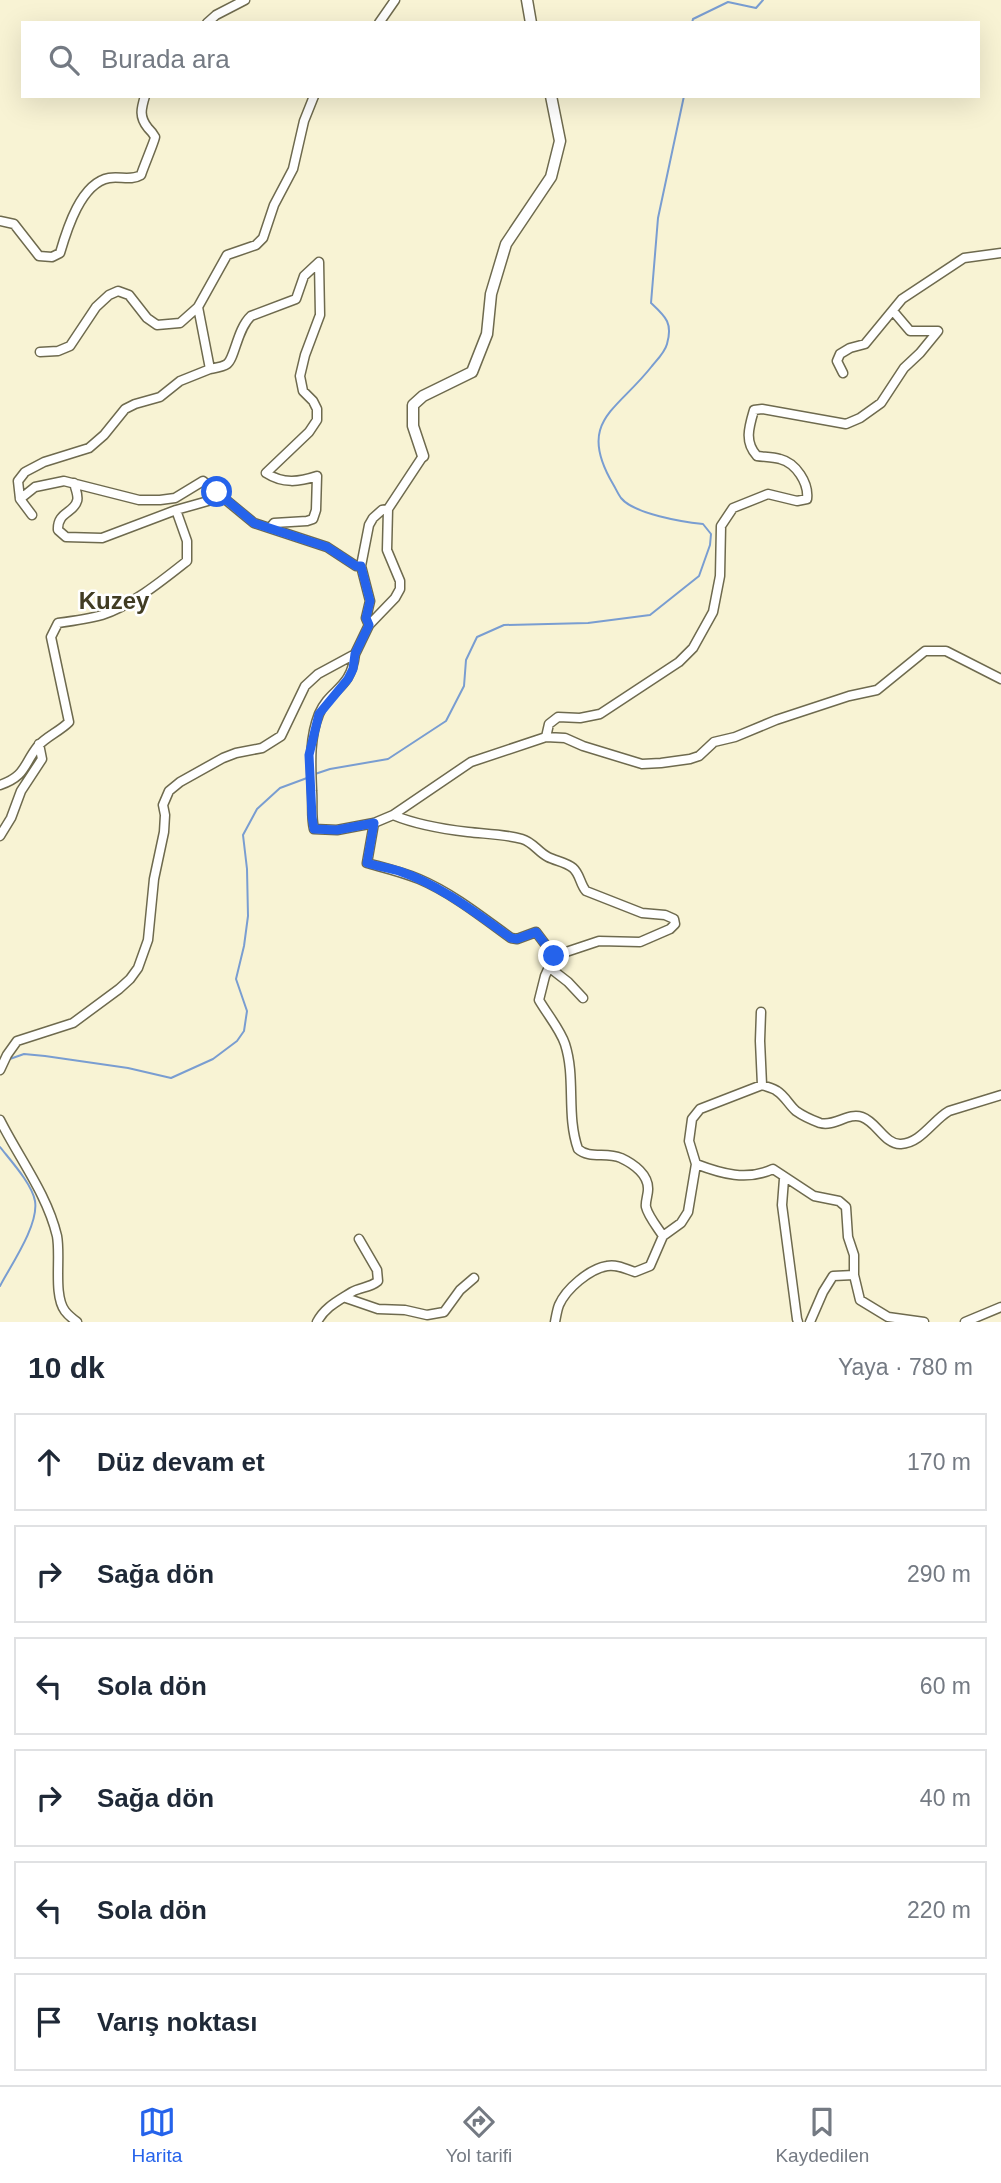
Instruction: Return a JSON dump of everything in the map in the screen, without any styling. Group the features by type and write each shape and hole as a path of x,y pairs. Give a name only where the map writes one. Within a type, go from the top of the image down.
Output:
{"street":[{"path":"209,21 245,0"},
{"path":"380,21 395,0"},
{"path":"527,0 531,21"},
{"path":"0,221 14,224 39,256 52,257 60,253 74,213 95,184 106,178 134,178 141,175 155,139 141,116 144,98"},
{"path":"40,352 58,351 70,346 96,307 108,295 118,291 129,295 147,318 157,324 180,323 198,307 228,256 256,245 263,238 275,205 293,169 304,121 313,98"},
{"path":"552,98 560,141 551,177 506,244 491,294 487,334 472,372 423,396 413,405 413,426 423,456 388,509 387,550 400,581 400,589 369,625 355,654 353,669 348,679 319,714 309,755 314,829 337,830 374,823 393,815 471,762 546,737 565,738 642,764 690,759 699,756 714,742 735,737 849,695 877,690 925,651 946,651 1001,679"},
{"path":"843,373 836,361 840,354 865,344 902,299 964,258 1001,253"},
{"path":"32,515 20,499 18,481 25,472 44,462 89,448 104,435 125,409 160,397 180,381 227,365 246,321 251,316 296,299 304,276 320,262 320,315 300,376 303,391 317,409 317,420 309,432 266,474 290,482 317,476 316,510 313,519 307,522 274,523 270,528"},
{"path":"198,307 210,369"},
{"path":"546,737 549,724 558,717 580,718 600,714 678,662 693,648 713,612 720,576 722,526 733,508 768,494 797,501 807,499 808,490 795,468 780,459 757,456 751,449 748,438 754,410 762,409 846,424 860,418 881,403 904,368 938,331 909,331 893,311"},
{"path":"20,499 35,486 64,481 139,500 175,498 203,481 254,523 327,547 356,566 361,566"},
{"path":"74,483 78,499 76,504 63,514 58,524 58,530 66,537 102,538 208,501 217,492"},
{"path":"369,625 366,618 370,601 361,566 369,525 382,510 388,509"},
{"path":"0,785 12,781 26,768 39,744 61,731 69,722 51,638 58,624 104,614 128,603 187,561 187,541 176,510"},
{"path":"1,1069 17,1041 73,1023 119,989 138,968 148,940 154,879 164,832 163,805 169,791 223,758 274,743 286,729 305,686 318,674 355,654"},
{"path":"0,836 11,818 21,791 41,759 39,744"},
{"path":"393,815 412,823 523,839 532,843 545,856 573,867 586,891 642,913 665,915 674,919 675,924 670,929 640,942 599,941 554,956"},
{"path":"374,823 367,863 422,880 511,938 517,939 536,932 554,956"},
{"path":"554,956 539,1000 564,1041 570,1068 570,1103 578,1149 587,1155 619,1158 645,1176 648,1189 646,1207 663,1236"},
{"path":"550,968 583,998"},
{"path":"761,1012 762,1085"},
{"path":"555,1322 559,1304 577,1283 595,1270 609,1265 635,1272 650,1266 663,1236 681,1223 688,1212 696,1164 689,1141 692,1119 700,1109 762,1085 777,1091 797,1111 813,1120 830,1124 850,1117 862,1117 873,1123 892,1143 903,1144 924,1133 949,1111 1001,1095"},
{"path":"0,1119 37,1185 56,1235 60,1257 61,1303 65,1312 77,1322"},
{"path":"696,1164 719,1173 744,1176 773,1170 814,1196 839,1201 846,1207 848,1237 854,1255 853,1275 860,1300 888,1317 924,1322"},
{"path":"784,1179 782,1205 791,1282 799,1322"},
{"path":"317,1322 330,1304 376,1283 379,1278 359,1239"},
{"path":"810,1322 833,1276 853,1275"},
{"path":"445,1322 444,1312 460,1290 474,1278"},
{"path":"346,1298 378,1309 405,1310 426,1315 444,1312"},
{"path":"965,1322 1001,1307"}],"waterway":[{"path":"692,21 728,2 756,8 763,0"},
{"path":"315,774 388,759 446,721 464,686 466,660 477,637 504,625 588,623 650,615 699,576 711,534 703,524 659,516 627,504 621,498 603,463 599,445 600,431 606,418 658,359 667,344 669,325 651,303 658,218 684,98"},
{"path":"7,1060 24,1054 45,1056 128,1068 171,1078 213,1059 237,1041 244,1031 247,1011 236,979 248,916 243,835 257,809 280,788 307,778"},
{"path":"0,1147 30,1187 35,1201 29,1233 0,1286"}],"district":[{"name":"Kuzey","path":"114,601"}],"route":[{"path":"217,492 254,523 327,547 356,566 361,566 370,601 366,618 369,625 355,654 353,669 348,679 319,714 309,755 314,829 337,830 374,823 367,863 422,880 511,938 517,939 536,932 554,956"}]}
